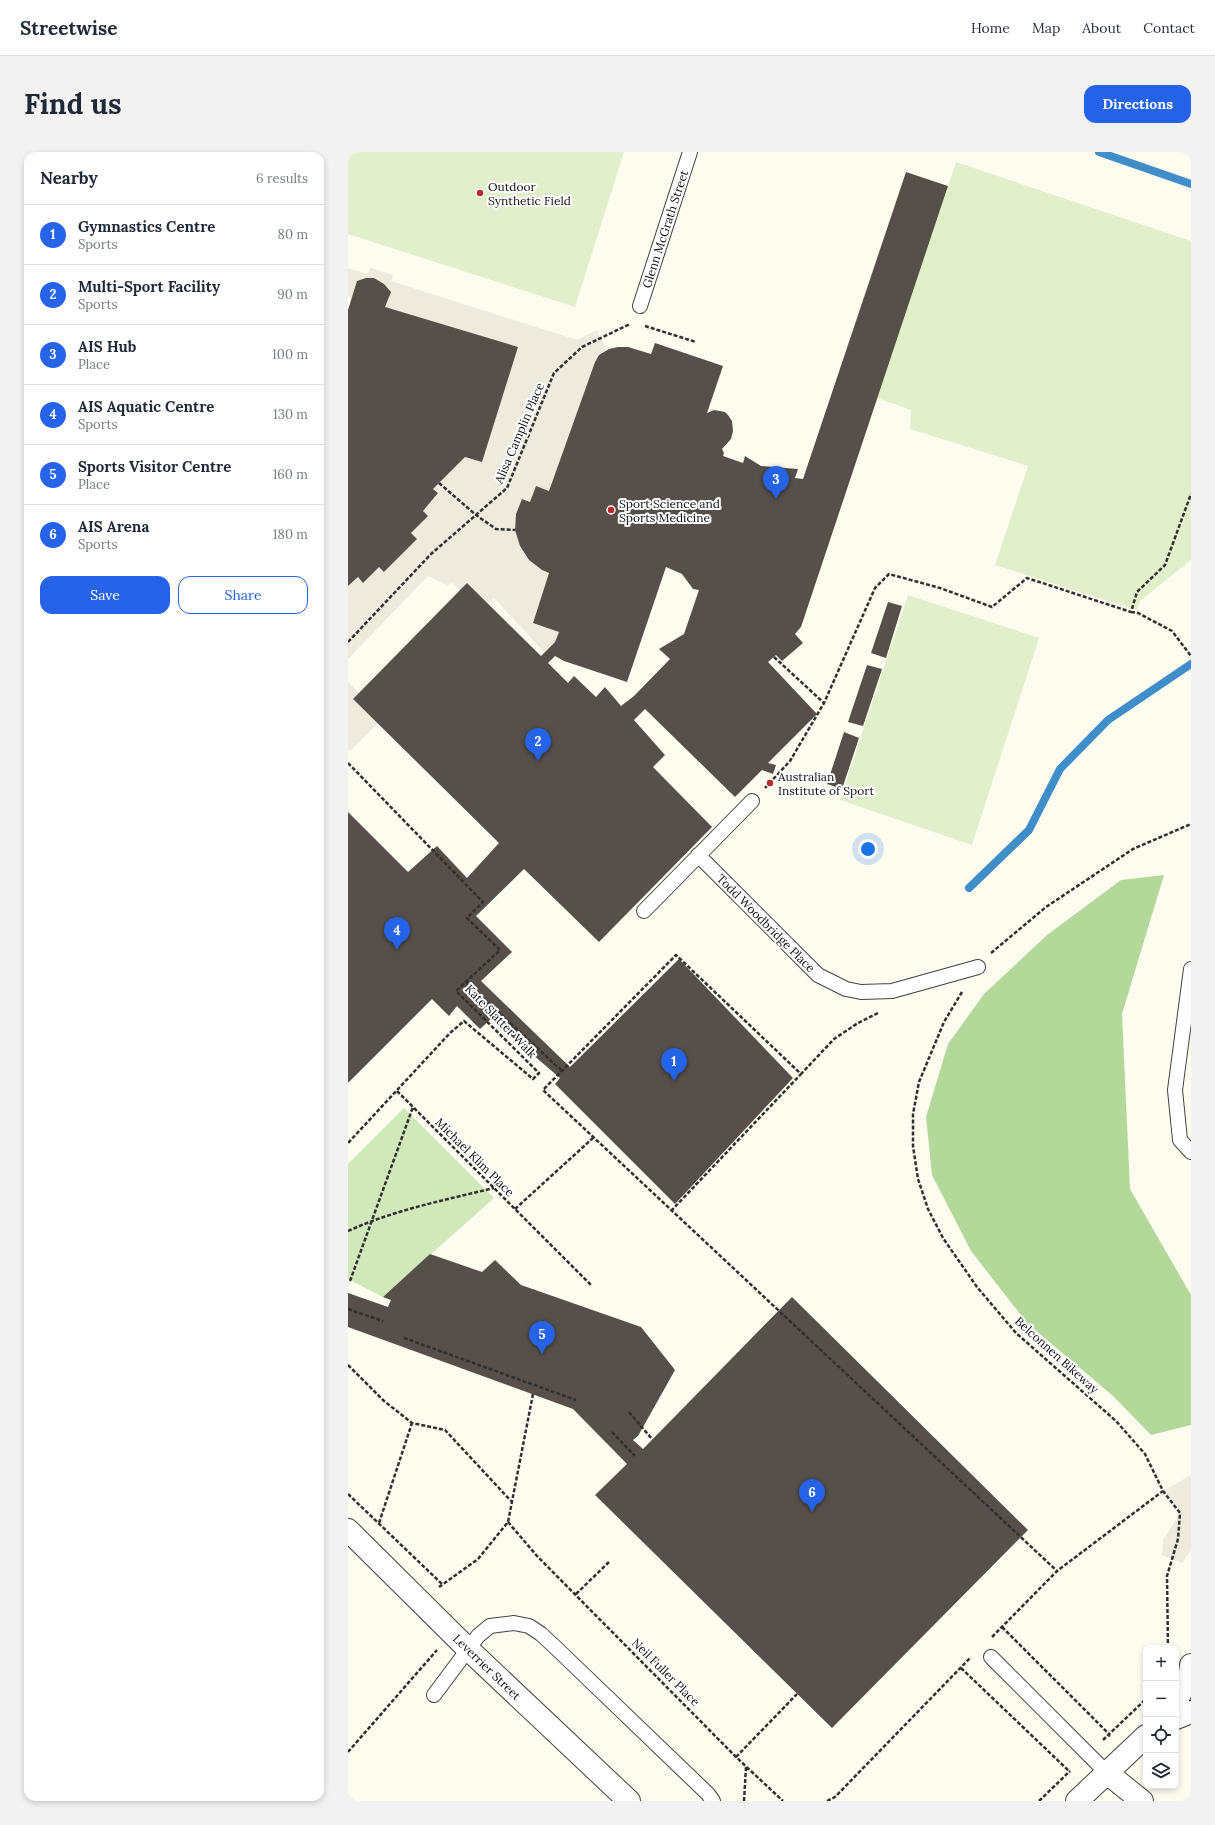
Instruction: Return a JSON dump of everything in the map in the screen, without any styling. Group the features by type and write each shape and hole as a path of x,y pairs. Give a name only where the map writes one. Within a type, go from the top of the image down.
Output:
{"street":[{"name":"Leverrier Street","path":"348,1530 452,1634 629,1801"},
{"path":"1179,1696 1190,1673 1191,1664"},
{"path":"1178,1717 1191,1712"},
{"path":"1077,1801 1143,1739"},
{"path":"1107,1773 1142,1801"}],"lane":[{"name":"Glenn McGrath Street","path":"640,306 690,152"},
{"path":"644,910 752,801"},
{"name":"Todd Woodbridge Place","path":"698,854 818,975 846,989 861,992 892,991 978,967"},
{"path":"1191,969 1175,1090 1180,1140 1191,1152"},
{"path":"434,1695 478,1636 490,1626 514,1622 529,1626 556,1647 708,1794 713,1801"},
{"path":"991,1657 1107,1773"}],"path":[{"path":"640,306 633,322 696,342"},
{"name":"Alisa Camplin Place","path":"348,642 431,554 507,488 554,373 582,347 633,322"},
{"path":"439,483 476,516 496,529 516,530"},
{"path":"1130,612 1137,592 1165,565 1191,494"},
{"path":"752,801 790,761 824,703 875,588 889,574 940,588 992,607 1027,578 1130,612 1138,613 1172,630 1191,656"},
{"path":"774,657 824,703"},
{"name":"Kate Slatter Walk","path":"348,762 483,902 467,918 500,950 456,991 539,1073 533,1079 464,1021 450,1033 397,1091"},
{"name":"Belconnen Bikeway","path":"1168,1645 1167,1576 1178,1539 1180,1513 1163,1491 1146,1454 1116,1421 1016,1333 978,1287 943,1238 928,1209 918,1179 913,1146 913,1114 919,1082 944,1022 978,967 999,945 1046,907 1133,849 1191,824"},
{"path":"801,1074 676,955 561,1070 543,1090 1057,1571"},
{"path":"466,982 561,1070"},
{"path":"671,1211 834,1039 858,1023 885,1010"},
{"path":"348,1143 397,1091"},
{"name":"Michael Klim Place","path":"397,1091 592,1286"},
{"path":"350,1281 413,1107"},
{"path":"515,1209 593,1138"},
{"path":"348,1231 371,1221 440,1201 494,1188"},
{"path":"348,1309 383,1321"},
{"path":"404,1338 576,1400"},
{"path":"348,1365 384,1401 412,1423 445,1430 511,1501"},
{"path":"420,1602 478,1559 508,1522 532,1394"},
{"path":"629,1412 652,1439"},
{"path":"379,1523 412,1423"},
{"path":"612,1432 635,1456"},
{"path":"986,1642 1057,1571 1163,1491"},
{"path":"348,1494 443,1585"},
{"name":"Neil Fuller Place","path":"508,1522 537,1556 736,1757 783,1801"},
{"path":"576,1594 609,1562"},
{"path":"1002,1627 1109,1734 1143,1702"},
{"path":"348,1752 452,1634"},
{"path":"828,1801 835,1797 976,1653"},
{"path":"961,1668 1070,1772"},
{"path":"736,1757 797,1694"},
{"path":"744,1801 746,1766"}],"green space":[{"name":"Outdoor Synthetic Field","path":"348,152 624,152 575,307 348,234"},
{"path":"956,162 1191,241 1191,560 1140,601 1137,610 995,565 1028,466 910,429 911,410 877,398"},
{"path":"908,595 1039,638 972,845 840,800"},
{"path":"1164,875 1122,1014 1130,1189 1191,1295 1191,1425 1151,1435 1113,1396 1027,1323 971,1251 932,1175 926,1117 948,1044 984,994 1047,935 1121,880"},
{"path":"404,1108 494,1198 383,1297 348,1279 348,1164"}],"shaded area":[{"path":"348,268 367,274 371,268 393,275 391,281 577,340 597,330 607,351 599,355 595,362 549,491 536,486 530,502 522,499 516,514 515,530 520,546 529,560 542,570 549,573 533,622 559,632 555,642 544,652 494,598 489,604 467,583 460,591 452,583 447,585 428,576 348,659 348,586 358,577 363,582 379,567 385,572 417,539 411,533 427,516 423,511 438,494 433,489 465,457 352,298 348,296"},
{"path":"348,682 359,693 353,699 378,723 350,751 348,749"},
{"path":"1191,1475 1191,1550 1182,1563 1162,1555 1163,1540 1180,1513 1163,1491"}],"building":[{"path":"906,172 948,186 801,627 795,634 803,643 782,661 776,655 768,662 817,714 768,763 776,765 773,774 762,770 735,797 645,709 634,720 665,755 653,767 712,827 599,942 524,869 476,916 512,952 481,981 570,1067 679,959 793,1078 675,1204 555,1084 560,1078 491,1019 480,1029 457,1006 449,1016 432,999 348,1083 348,812 408,872 437,846 467,878 499,843 353,699 467,583 541,656 555,642 559,632 533,623 549,573 542,570 529,560 520,546 515,530 516,514 522,499 530,502 536,486 549,491 595,362 599,355 609,349 618,347 628,347 651,354 655,343 723,366 707,413 714,410 725,412 732,421 733,431 731,439 722,449 724,453 723,456 743,463 745,456 761,466 798,469 795,478 803,479","holes":["666,567 682,574 693,589 699,590 684,634 659,649 670,659 634,696 621,706 605,687 596,697 574,676 568,683 548,663 555,656 564,661 627,682"]},
{"path":"366,278 374,278 384,284 391,292 385,307 518,347 482,462 465,457 433,489 438,493 423,511 428,516 411,533 417,539 384,572 379,567 363,583 358,577 348,586 348,310 357,281"},
{"path":"888,602 902,606 886,658 871,653"},
{"path":"867,665 882,669 863,726 848,722"},
{"path":"844,732 859,738 842,789 827,784"},
{"path":"430,1254 482,1272 495,1260 521,1285 641,1327 675,1370 638,1436 633,1440 643,1449 792,1297 1028,1530 832,1728 595,1495 627,1464 573,1409 348,1327 348,1293 388,1307 391,1300 383,1297"}],"waterway":[{"path":"1099,152 1191,184"},
{"path":"969,888 1029,830 1060,769 1108,720 1191,664"}],"place":[{"name":"Outdoor Synthetic Field","path":"480,193"},
{"name":"AIS Hub","path":"776,499"},
{"name":"Sport Science and Sports Medicine","path":"611,510"},
{"name":"Multi-Sport Facility","path":"538,761"},
{"name":"Australian Institute of Sport","path":"770,783"},
{"name":"AIS Aquatic Centre","path":"397,950"},
{"name":"Gymnastics Centre","path":"674,1081"},
{"name":"Sports Visitor Centre","path":"542,1354"},
{"name":"AIS Arena","path":"812,1512"}]}
